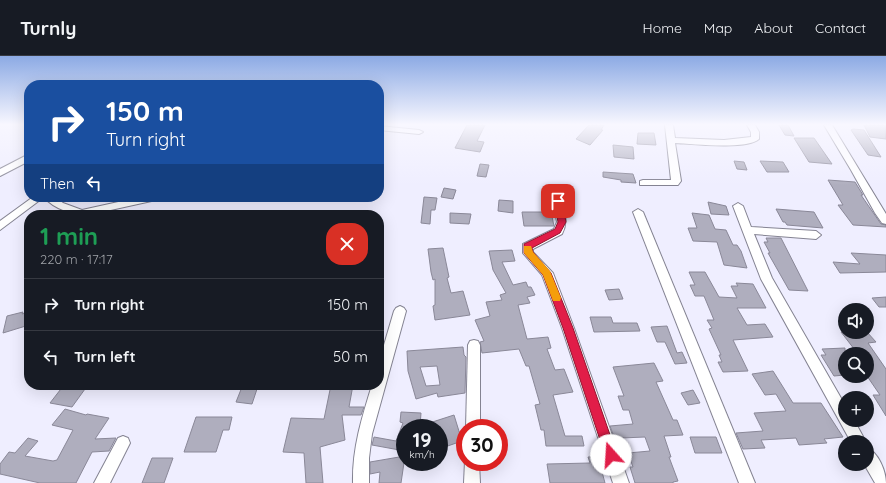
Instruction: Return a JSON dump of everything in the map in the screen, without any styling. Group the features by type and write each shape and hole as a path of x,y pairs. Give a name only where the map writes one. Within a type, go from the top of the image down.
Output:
{"street":[{"path":"643,183 675,183 671,145"},
{"path":"840,145 878,211 886,221"},
{"path":"0,173 24,159"},
{"path":"558,201 562,222 558,231 527,247 528,253 547,273 568,328 621,483"},
{"path":"0,226 32,202"},
{"path":"56,202 71,210"},
{"path":"110,210 138,202"},
{"path":"738,206 766,280 838,405"},
{"path":"638,212 747,483"},
{"path":"748,230 816,235"},
{"path":"384,366 400,310"},
{"path":"473,419 474,345"},
{"path":"361,483 362,456 366,430 377,390"},
{"path":"102,483 123,443"},
{"path":"874,467 883,483"},
{"path":"472,471 472,483"}],"building":[{"path":"457,145 483,145 480,152 455,148"},
{"path":"613,145 633,147 634,159 614,157"},
{"path":"798,145 819,145 832,164 809,162"},
{"path":"861,145 873,145 881,157 868,155"},
{"path":"734,161 744,162 747,170 737,169"},
{"path":"760,161 783,162 789,172 767,172"},
{"path":"480,164 489,165 486,177 477,176"},
{"path":"603,172 633,174 636,183 621,182 621,180 603,177"},
{"path":"828,180 855,182 863,195 861,195 872,211 881,224 886,225 886,227 853,225 838,205 843,205"},
{"path":"444,188 456,190 453,199 441,197"},
{"path":"424,197 437,198 435,210 431,210 430,224 421,223"},
{"path":"499,200 513,201 513,213 498,211"},
{"path":"708,202 726,206 729,215 711,214"},
{"path":"776,209 814,212 823,228 787,225 783,222"},
{"path":"522,212 551,212 554,226 524,226"},
{"path":"450,213 471,214 469,224 450,223"},
{"path":"692,213 709,215 715,229 726,230 733,245 737,245 741,251 747,268 724,265 717,242 693,241 688,228 697,228"},
{"path":"766,238 781,238 808,291 789,290 768,253 770,253 764,242 768,242"},
{"path":"443,248 449,277 447,278 451,293 463,291 470,315 435,320 433,306 435,305 435,279 433,280 431,272 428,249"},
{"path":"512,250 515,261 502,262 513,285 526,282 528,287 531,287 535,295 527,297 530,303 518,305 527,339 548,337 551,348 547,349 555,370 564,369 573,392 553,395 565,436 582,436 584,446 546,446 544,430 541,430 535,405 540,404 529,366 526,366 519,349 482,353 480,342 484,341 475,320 490,316 486,302 502,300 500,295 506,293 493,270 489,251"},
{"path":"851,253 886,255 886,272 840,273 833,262 860,264"},
{"path":"689,272 705,272 719,297 737,298 731,286 738,286 736,283 753,284 766,308 737,308 747,325 765,324 773,337 733,340 748,371 723,372 718,362 722,362 719,355 721,355 709,329 712,328 707,320 714,320 704,296 695,296 690,285 695,285"},
{"path":"619,289 623,299 609,300 605,290"},
{"path":"886,297 886,307 879,307 872,298"},
{"path":"23,312 24,327 3,333 7,316"},
{"path":"590,317 611,317 613,323 637,323 640,331 594,332"},
{"path":"667,326 677,353 682,352 687,363 675,364 665,342 657,342 651,327"},
{"path":"846,339 873,339 876,342 868,343 871,347 853,347"},
{"path":"463,347 464,355 466,357 465,393 438,397 437,393 416,399 408,371 407,351","holes":["437,366 440,385 426,386 420,367"]},
{"path":"838,348 838,376 834,376 821,355 826,355 822,349"},
{"path":"874,352 886,369 886,416 874,397 874,395 880,395 872,383 874,383"},
{"path":"654,363 663,381 656,382 673,420 677,420 683,435 664,436 671,457 669,457 678,481 673,483 635,483 630,467 633,467 628,453 650,451 645,437 621,438 625,453 620,453 610,426 633,424 629,410 623,410 618,396 624,396 613,367"},
{"path":"773,371 793,403 821,403 842,435 838,435 838,438 824,439 827,443 799,445 796,438 761,440 765,448 743,449 736,433 763,431 754,413 786,411 776,394 765,395 752,374"},
{"path":"60,390 84,390 72,407 50,403"},
{"path":"241,390 257,390 252,404 236,402"},
{"path":"330,390 352,390 349,407 364,407 361,415 342,415 345,440 320,447 323,483 306,483 304,453 283,452 291,418 324,419"},
{"path":"693,390 700,403 688,405 681,393"},
{"path":"65,409 86,415 109,418 95,439 116,438 109,451 92,452 76,483 40,483 0,474 0,464 9,452 15,453 28,438 38,441 25,456 53,461 57,460 73,430 52,425"},
{"path":"401,412 421,413 421,419 400,419"},
{"path":"454,415 456,422 456,443 448,446 448,419 442,419"},
{"path":"196,417 232,417 229,430 223,430 216,452 184,452"},
{"path":"374,437 396,441 396,449 372,445"},
{"path":"690,437 716,437 722,453 695,453"},
{"path":"588,457 598,457 605,483 550,483 547,464 590,463"},
{"path":"152,458 173,458 164,483 142,483"},
{"path":"396,458 396,471 403,471 401,483 379,483 380,472 370,474 370,462"}],"slow traffic":[{"path":"528,249 528,253 547,273 556,298"}],"route":[{"path":"558,201 562,222 558,231 533,242 527,247 528,253 547,273 568,328 611,455"}]}
